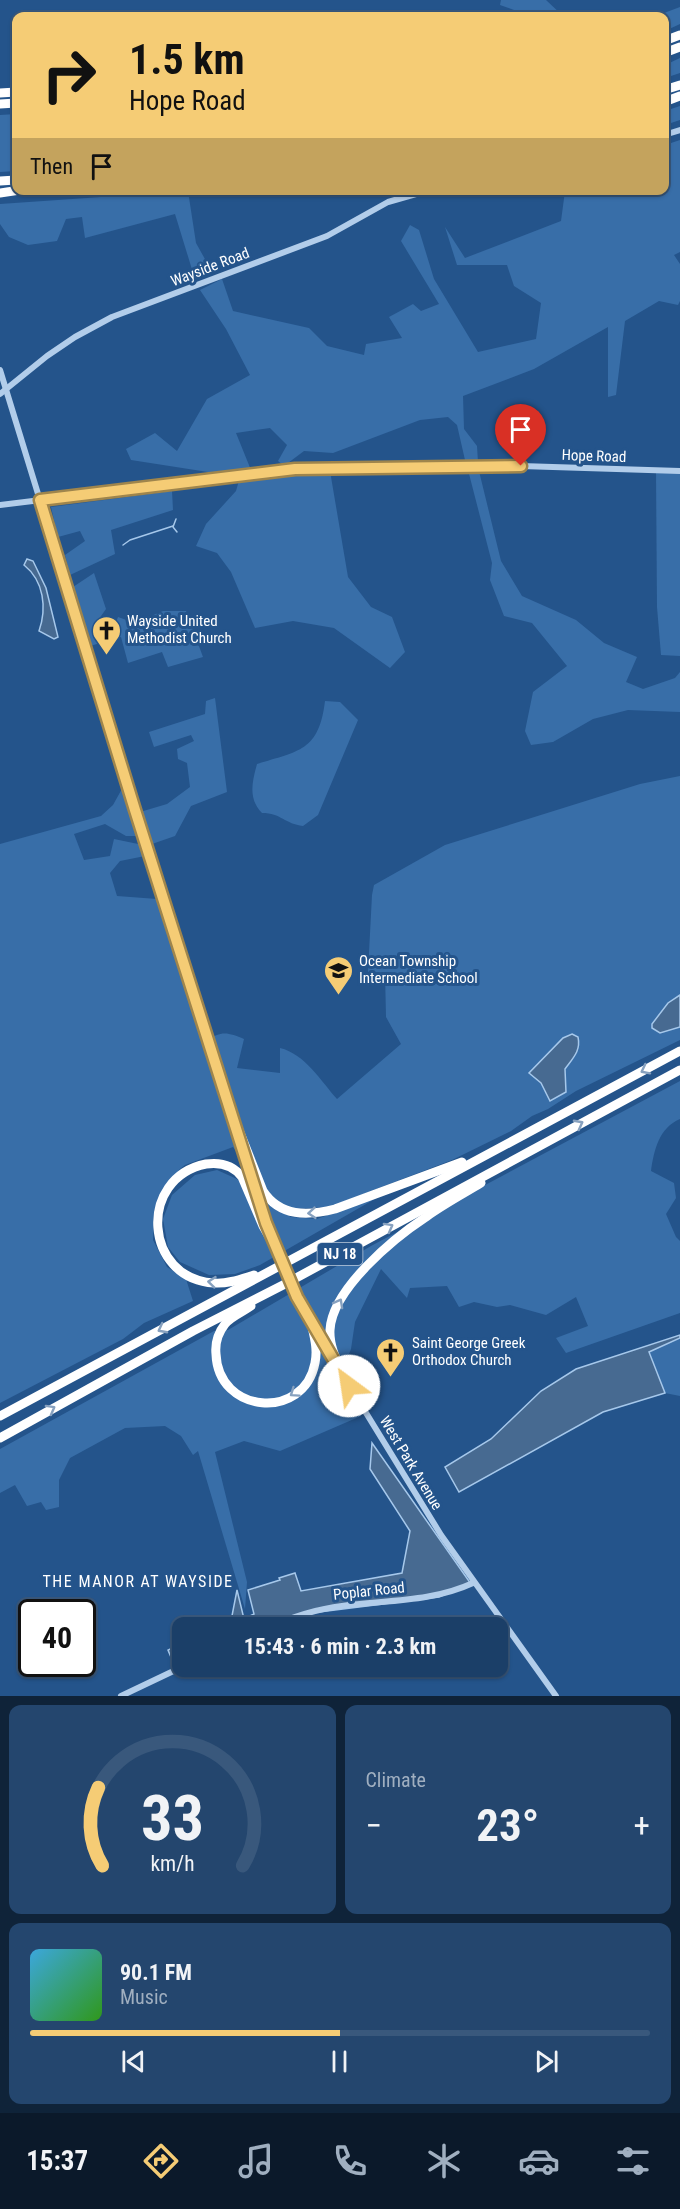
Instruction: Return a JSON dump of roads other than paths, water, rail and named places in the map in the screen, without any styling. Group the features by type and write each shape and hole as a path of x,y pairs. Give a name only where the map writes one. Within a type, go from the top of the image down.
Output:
{"highway":[{"name":"NJ 18","path":"0,1416 680,1051"},
{"name":"NJ 18","path":"0,1438 193,1331 680,1070"},
{"path":"225,1095 263,1191 275,1205 294,1213 313,1213 335,1209 487,1154"},
{"path":"345,1378 332,1347 331,1323 338,1304 363,1272 392,1243 423,1218 560,1135"},
{"path":"268,1271 222,1283 204,1282 188,1276 172,1263 161,1246 157,1228 160,1203 171,1185 188,1170 210,1164 227,1165 242,1177 271,1240"},
{"path":"274,1289 229,1320 219,1335 216,1350 218,1369 233,1391 250,1401 267,1404 287,1399 300,1390 310,1378 315,1365 316,1346 311,1322"}],"street":[{"name":"Wayside Road","path":"0,394 58,348 112,317 327,236 388,202 414,195"},
{"name":"West Park Avenue","path":"0,370 135,810 271,1240 311,1322 441,1535 556,1696"},
{"name":"Hope Road","path":"0,505 295,469 521,466 680,471"},
{"name":"Poplar Road","path":"295,1617 310,1611 433,1596 474,1583"},
{"path":"121,1696 172,1672"}],"waterway":[{"path":"176,519 173,527 177,532"},
{"path":"123,545 130,540 173,526"}],"place":[{"name":"Wayside United Methodist Church","path":"106,656"},
{"name":"Ocean Township Intermediate School","path":"338,996"},
{"name":"Saint George Greek Orthodox Church","path":"391,1378"}],"district":[{"name":"THE MANOR AT WAYSIDE","path":"138,1581"}]}
